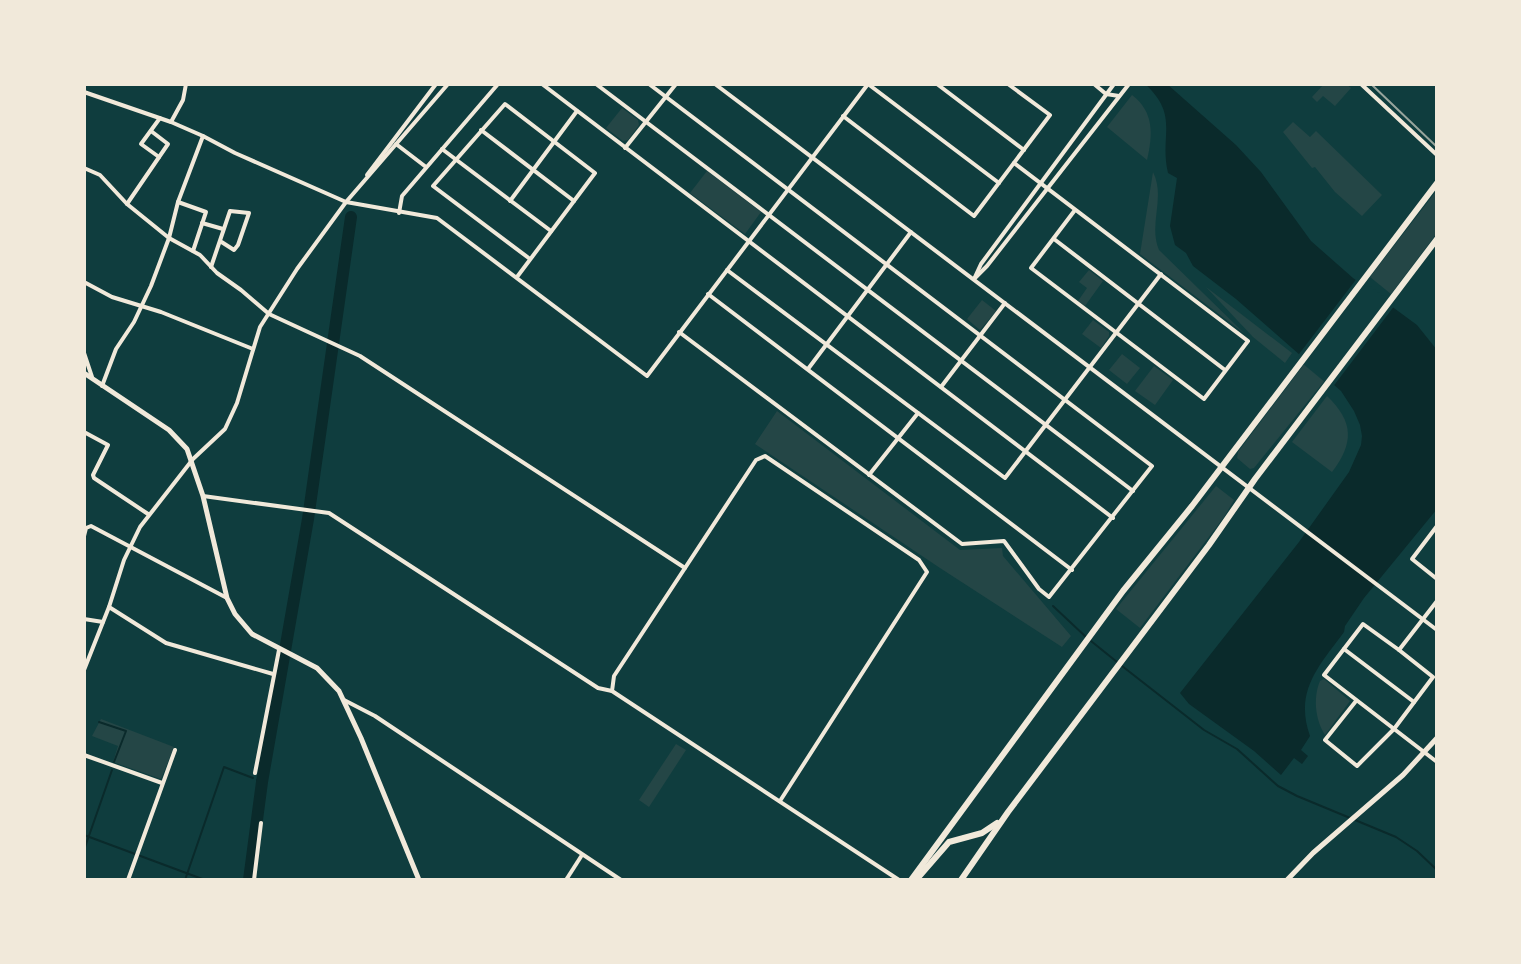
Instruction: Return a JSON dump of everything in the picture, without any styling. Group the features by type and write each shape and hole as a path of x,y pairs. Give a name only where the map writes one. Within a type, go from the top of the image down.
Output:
{"highway":[{"path":"913,880 1088,638 1437,183"},
{"path":"961,880 1249,487 1437,239"},
{"path":"913,880 949,842 957,837 982,833 1008,812"}],"main road":[{"path":"84,373 169,430 187,449 193,459 203,496 227,598 235,614 252,634 280,651 307,662 327,676 344,700 419,880"},
{"path":"1287,880 1437,738"}],"street":[{"path":"171,122 183,100 186,84"},
{"path":"84,670 130,546 148,514 230,420 260,327 346,202 436,84"},
{"path":"346,202 448,84"},
{"path":"399,213 402,196 498,84"},
{"path":"542,84 1113,518"},
{"path":"596,84 1133,491"},
{"path":"649,84 1152,466 1052,596 1045,596 1004,541 962,544 679,332"},
{"path":"625,148 676,84"},
{"path":"715,84 1437,630"},
{"path":"84,92 171,122 346,202 437,218 647,376 868,84 999,183"},
{"path":"937,84 1024,150"},
{"path":"843,116 974,216 1050,115 1008,84"},
{"path":"1094,84 1106,94 1119,96"},
{"path":"974,279 981,264 1113,84 1119,96"},
{"path":"974,279 1129,84"},
{"path":"1361,84 1437,155"},
{"path":"516,278 595,173 505,104 433,186 530,259"},
{"path":"510,201 577,111"},
{"path":"159,157 141,144 160,118"},
{"path":"481,130 574,201"},
{"path":"127,204 168,144 151,131"},
{"path":"102,386 116,349 142,306 169,238 178,202 203,136"},
{"path":"396,144 426,167"},
{"path":"442,149 551,231"},
{"path":"1014,163 1248,341 1204,399 1031,268 1075,210"},
{"path":"84,168 100,175 127,204 169,238 193,251 269,314 360,356 685,568"},
{"path":"178,202 206,212 193,251"},
{"path":"211,267 230,211 249,213 234,250 220,241"},
{"path":"202,223 223,229"},
{"path":"808,369 911,232"},
{"path":"1054,239 1225,370"},
{"path":"727,270 1005,478 1161,274"},
{"path":"84,282 112,297 253,350"},
{"path":"708,294 1072,570"},
{"path":"941,387 1005,303"},
{"path":"84,353 93,379"},
{"path":"869,475 918,413"},
{"path":"84,432 108,445 94,478 148,514"},
{"path":"612,691 614,676 756,460 765,456 919,560 926,568 923,580 780,801"},
{"path":"203,496 315,510 339,518 598,688 612,691 899,880"},
{"path":"84,536 86,528 91,526 227,598"},
{"path":"1437,526 1412,559 1437,579"},
{"path":"1431,534 1437,538"},
{"path":"1399,650 1437,601"},
{"path":"109,607 166,643 273,674"},
{"path":"84,619 103,622"},
{"path":"1356,701 1325,740 1357,766 1394,729 1433,677 1363,624 1324,675 1356,701 1394,729 1437,762"},
{"path":"1344,649 1414,702"},
{"path":"255,773 280,651"},
{"path":"344,700 375,716 621,880"},
{"path":"128,880 175,750"},
{"path":"84,755 162,783"},
{"path":"254,880 261,823"},
{"path":"566,880 582,855"}],"shaded area":[{"path":"1145,84 1167,84 1236,145 1261,172 1311,241 1353,278 1417,325 1437,350 1437,509 1364,598 1318,668 1307,692 1305,706 1310,736 1301,750 1308,756 1302,764 1294,758 1281,775 1254,751 1189,704 1180,693 1299,542 1349,472 1361,445 1360,425 1341,391 1236,299 1193,266 1186,253 1175,245 1170,226 1177,178 1168,173 1162,106"},
{"path":"1324,84 1346,84 1351,88 1335,106 1323,96 1317,102 1312,97"},
{"path":"1132,95 1144,109 1150,124 1147,160 1107,127"},
{"path":"622,108 638,120 639,125 628,140 623,141 606,128"},
{"path":"1293,122 1310,137 1316,131 1382,195 1362,216 1335,192 1315,167 1312,168 1283,132"},
{"path":"707,171 761,212 745,234 690,193"},
{"path":"1153,172 1158,192 1155,230 1159,250 1245,334 1140,254"},
{"path":"1437,190 1437,233 1391,294 1370,277"},
{"path":"1089,270 1103,281 1085,306 1078,301 1087,288 1079,282"},
{"path":"1206,287 1292,353 1285,363 1253,337"},
{"path":"982,300 996,311 980,330 967,319"},
{"path":"1093,320 1109,332 1101,348 1082,334"},
{"path":"1122,354 1140,368 1127,384 1109,370"},
{"path":"1305,363 1326,379 1254,468 1250,469 1237,458 1238,452"},
{"path":"1154,366 1173,380 1155,405 1135,391"},
{"path":"1327,396 1342,415 1348,433 1344,452 1332,472 1292,442"},
{"path":"777,411 960,550 1002,548 1003,556 1071,636 1062,647 755,444"},
{"path":"1216,486 1234,500 1140,628 1116,609"},
{"path":"1324,679 1350,701 1325,735 1317,716 1316,701 1320,681"},
{"path":"101,719 174,747 161,779 113,762 118,746 92,736"},
{"path":"676,744 686,750 649,807 639,800"}],"pier":[{"path":"1358,277 1395,305 1332,388 1296,358"}],"waterway":[{"path":"249,880 262,782 308,519 351,217"},
{"path":"1053,606 1086,637"},
{"path":"1091,641 1117,662"},
{"path":"1122,666 1204,730 1237,749 1278,786 1396,837 1437,870"},
{"path":"99,722 126,731 114,762"},
{"path":"185,880 224,767 253,778"},
{"path":"84,850 112,770"},
{"path":"257,780 262,782"},
{"path":"84,835 205,880"}],"railway":[{"path":"1371,84 1437,147"}]}
